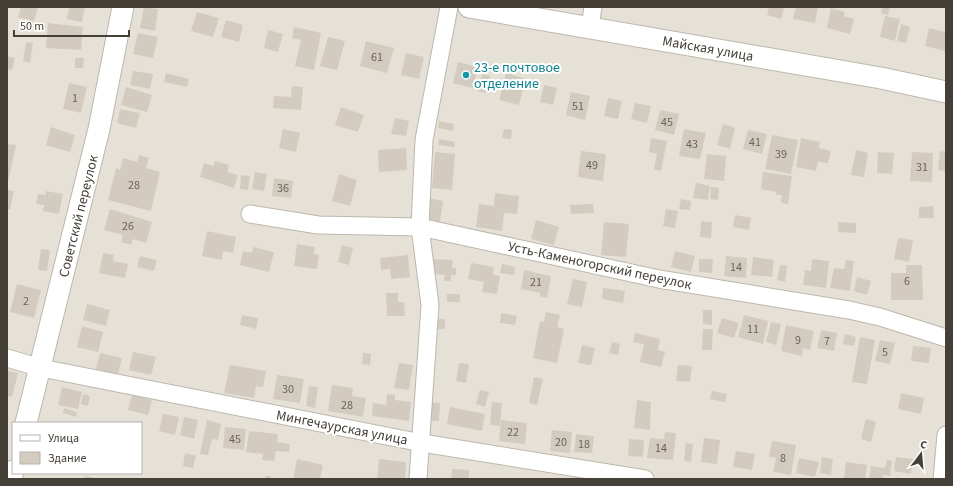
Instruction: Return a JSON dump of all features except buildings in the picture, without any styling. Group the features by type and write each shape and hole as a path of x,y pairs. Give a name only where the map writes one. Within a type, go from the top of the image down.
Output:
{"street":[{"name":"Советский переулок","path":"26,422 41,368 98,129 123,7"},
{"path":"418,479 422,443 430,305 420,227 424,140 449,7"},
{"name":"Майская улица","path":"469,7 881,78 946,92"},
{"path":"590,27 593,7"},
{"name":"Усть-Каменогорский переулок","path":"250,214 318,225 420,227 659,279 849,310 880,317 946,338"},
{"name":"Мингечаурская улица","path":"7,358 41,368 422,443 645,479"},
{"path":"942,479 946,435"}],"shaded area":[{"path":"7,7 946,7 946,479 7,479"}],"place":[{"name":"23-е почтовое отделение","path":"466,75"}]}
